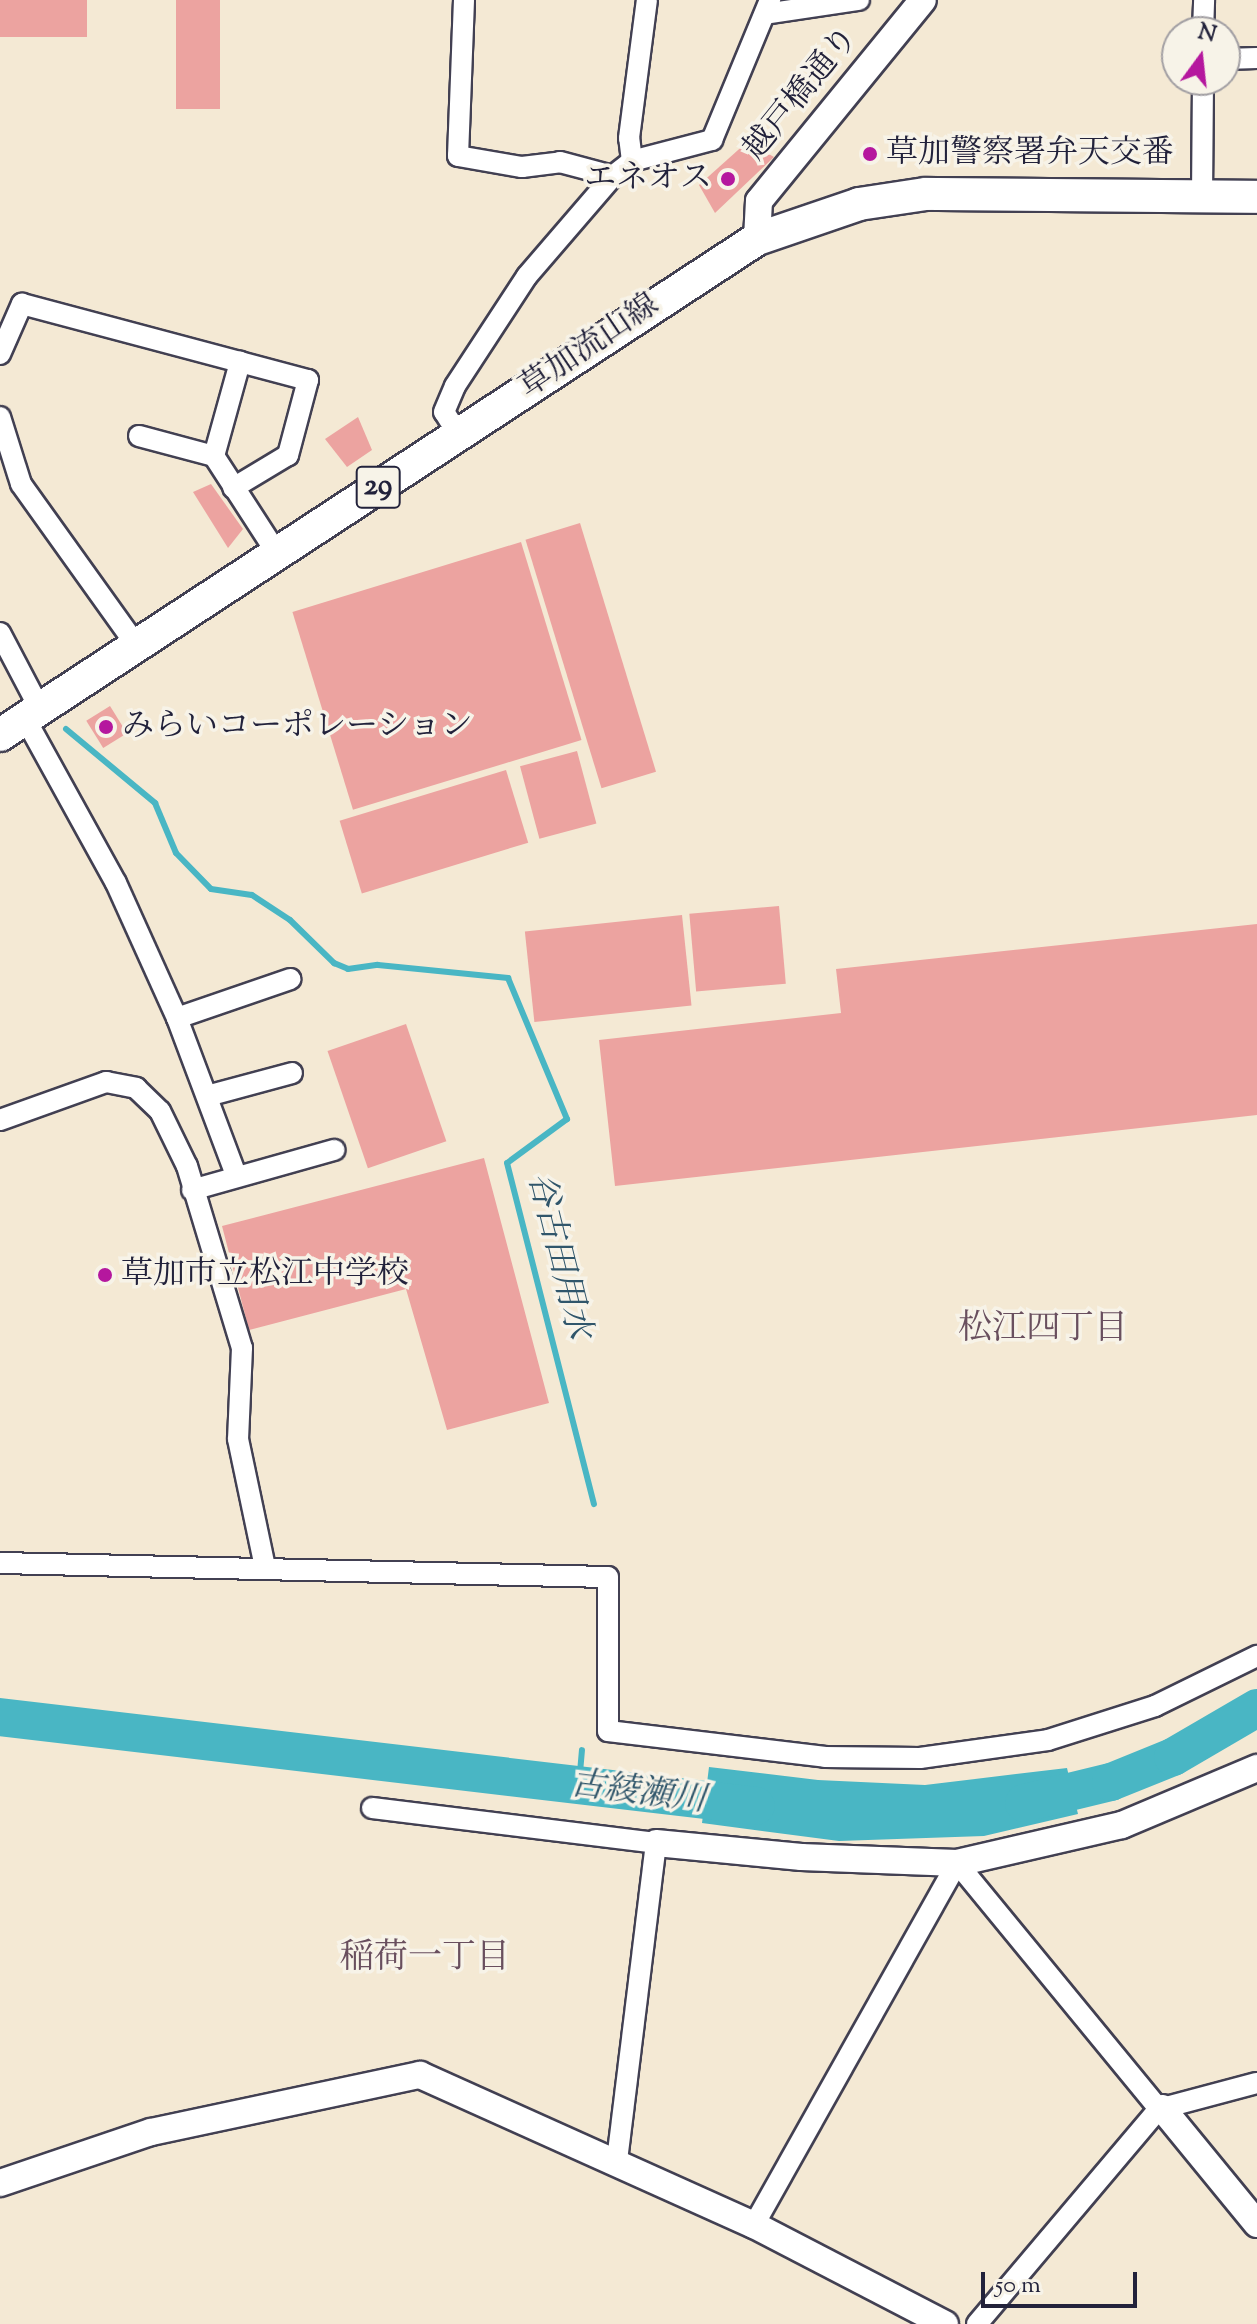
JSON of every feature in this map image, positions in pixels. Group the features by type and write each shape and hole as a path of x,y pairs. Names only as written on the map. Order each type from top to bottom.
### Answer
{"main road":[{"name":"草加流山線","path":"22,722 276,552 757,239 859,204 926,194 1257,197"}],"street":[{"path":"464,0 458,156 522,167 560,162 613,176"},
{"path":"632,161 629,138 647,0"},
{"path":"458,434 444,412 455,386 527,276 613,176 632,161 712,140 768,7 859,0"},
{"name":"越戸橋通り","path":"757,239 759,201 923,0"},
{"path":"1202,196 1203,96"},
{"path":"0,354 22,304 308,380 288,455 233,488"},
{"path":"214,456 240,362"},
{"path":"0,417 21,484 137,646"},
{"path":"139,436 214,456 276,552"},
{"path":"0,633 22,722 81,814 177,1018 236,1175"},
{"path":"177,1018 290,979"},
{"path":"207,1096 292,1073"},
{"path":"0,1120 106,1082 136,1088 160,1111 178,1144 242,1348 238,1439 265,1567"},
{"path":"192,1190 236,1175 334,1150"},
{"path":"0,1563 608,1577 608,1731 825,1757 920,1758 1048,1740 1155,1706 1257,1656"},
{"path":"372,1808 656,1843 816,1858 957,1863 1122,1825 1257,1768"},
{"path":"617,2162 656,1843"},
{"path":"957,1863 1257,2224"},
{"path":"754,2225 957,1863"},
{"path":"0,2183 151,2132 405,2074 436,2079 754,2225 945,2324"},
{"path":"977,2324 1160,2108 1257,2083"}],"water":[{"path":"709,1767 818,1780 925,1785 1067,1768 1078,1814 984,1836 839,1841 702,1823"}],"building":[{"path":"0,0 87,0 87,37 0,37"},
{"path":"176,0 220,0 220,109 176,109"},
{"path":"747,142 774,157 715,213 699,185"},
{"path":"358,417 372,450 347,467 325,439"},
{"path":"211,484 243,529 228,548 193,492"},
{"path":"580,523 656,772 602,788 525,540"},
{"path":"521,542 582,740 353,810 292,612"},
{"path":"110,706 127,733 103,748 86,721"},
{"path":"577,751 596,823 539,839 520,766"},
{"path":"506,770 528,843 362,894 340,821"},
{"path":"779,906 786,984 696,992 689,914"},
{"path":"682,915 692,1006 534,1022 525,932"},
{"path":"1257,924 1257,1115 615,1186 599,1040 841,1013 836,969"},
{"path":"406,1024 446,1141 368,1168 328,1051"},
{"path":"484,1158 549,1403 447,1430 406,1289 249,1330 222,1226"}],"waterway":[{"name":"谷古田用水","path":"66,729 155,803 176,853 211,889 252,895 290,920 334,963 348,969 378,965 508,978 567,1119 507,1163 594,1504"},
{"name":"古綾瀬川","path":"1024,1803 1111,1782 1173,1757 1257,1708"},
{"name":"古綾瀬川","path":"0,1717 756,1806"},
{"name":"谷古田用水","path":"579,1784 582,1750"}],"place":[{"name":"草加警察署弁天交番","path":"870,154"},
{"name":"エネオス","path":"728,179"},
{"name":"みらいコーポレーション","path":"106,727"},
{"name":"草加市立松江中学校","path":"105,1275"}],"district":[{"name":"松江四丁目","path":"1043,1330"},
{"name":"稲荷一丁目","path":"425,1959"}]}
